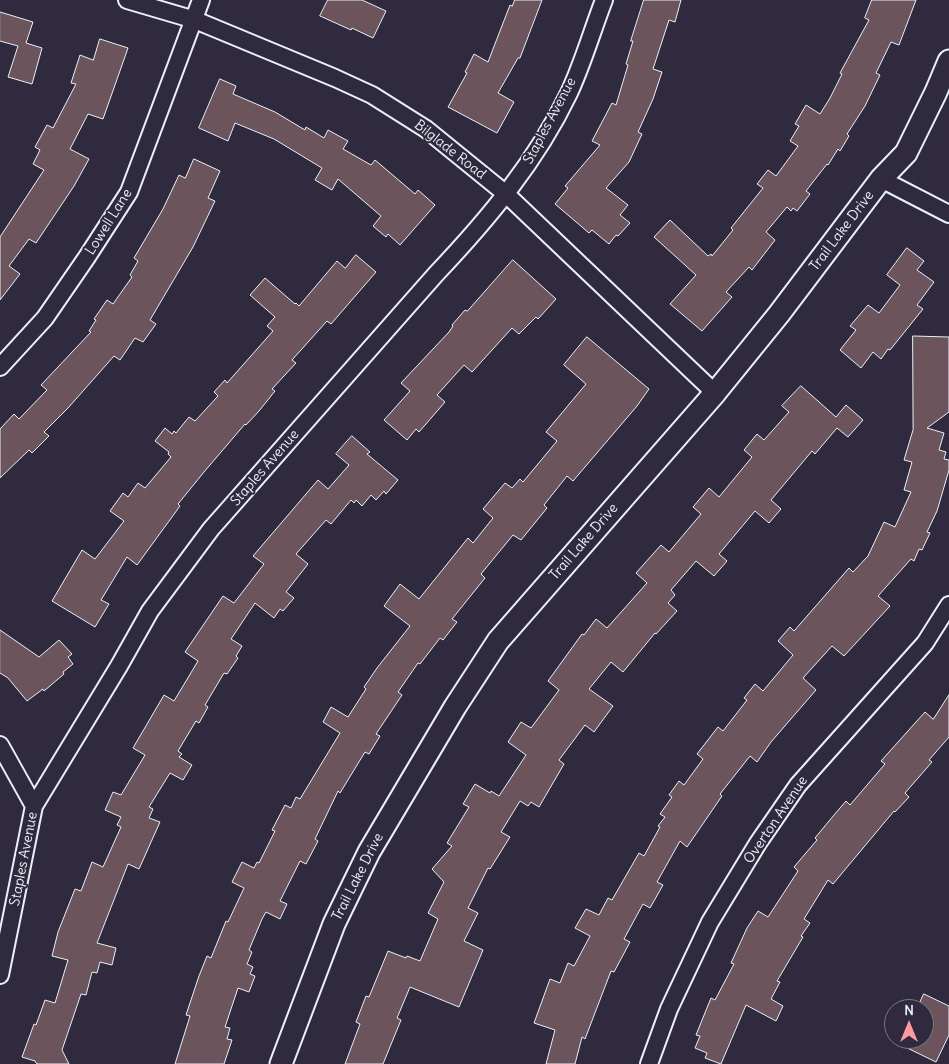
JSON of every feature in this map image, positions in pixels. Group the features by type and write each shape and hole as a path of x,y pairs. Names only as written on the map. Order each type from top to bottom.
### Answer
{"street":[{"name":"Bilglade Road","path":"127,0 194,20 372,95 426,129 506,194 715,393"},
{"name":"Lowell Lane","path":"0,367 45,318 87,258 129,192 201,0"},
{"name":"Staples Avenue","path":"0,975 34,806 150,611 210,530 436,274 471,237 506,194 536,153 569,92 604,0"},
{"name":"Trail Lake Drive","path":"281,1064 334,924 369,852 498,641 715,393 807,279 881,179 906,153 949,61"},
{"path":"881,179 949,214"},
{"name":"Overton Avenue","path":"649,1064 669,1009 710,922 758,844 798,785 925,643 949,605"},
{"path":"0,745 34,806"}],"building":[{"path":"328,0 362,0 386,11 373,38 320,16"},
{"path":"515,0 542,0 520,58 518,58 498,93 514,102 497,133 448,107 467,73 465,72 474,54 488,62 510,5 512,6"},
{"path":"644,0 681,0 675,22 669,20 653,69 662,72 653,99 638,132 642,134 629,162 606,188 628,205 620,215 630,223 609,244 592,230 589,233 555,204 568,188 565,186 600,145 592,141 612,103 616,105 628,65 626,64 633,41 631,41"},
{"path":"872,0 916,0 899,45 891,42 876,73 880,75 865,106 847,134 849,136 840,151 838,149 828,165 806,191 810,194 797,211 793,208 791,211 787,207 766,232 775,240 752,270 749,267 726,292 732,297 702,331 670,304 696,275 654,237 670,220 708,256 711,254 712,256 733,230 731,228 763,188 757,184 768,170 776,176 798,146 790,141 799,126 795,124 806,105 820,114 830,98 842,74 840,73 869,20 865,18"},
{"path":"0,12 33,22 26,43 42,48 32,84 8,77 18,46 0,41"},
{"path":"100,39 128,48 103,119 88,114 70,149 89,159 74,186 36,243 29,239 9,266 20,274 0,300 0,237 44,170 33,164 40,150 35,147 47,125 53,128 76,84 71,83 80,55 93,60"},
{"path":"220,79 236,86 233,94 275,112 305,130 306,127 324,138 328,130 348,141 343,149 371,165 375,160 415,194 418,190 435,205 400,245 388,234 386,237 373,226 381,216 338,179 332,190 315,180 322,168 274,139 235,123 228,141 199,128"},
{"path":"194,159 220,171 208,198 215,201 193,247 150,320 156,324 143,342 135,338 120,360 114,356 44,432 49,436 32,453 29,450 0,478 0,429 14,414 19,419 47,390 41,385 91,332 89,331 96,320 94,319 107,300 113,304 132,277 130,275 138,261 134,258 163,209 179,175 185,178"},
{"path":"907,248 924,261 917,270 934,282 917,305 923,309 890,350 888,349 881,359 873,352 861,368 840,350 856,330 850,326 868,305 879,313 900,285 887,275"},
{"path":"356,255 376,272 331,324 327,321 292,360 296,363 272,389 275,391 178,504 180,506 137,565 127,557 101,600 109,604 95,627 52,601 82,550 95,559 124,521 110,511 123,493 128,497 138,483 145,488 171,457 168,454 169,452 155,441 165,428 172,434 174,431 176,433 189,417 195,421 218,396 214,392 225,380 227,383 273,331 267,326 275,317 250,295 265,278 299,306 337,261 345,268"},
{"path":"513,260 556,299 538,319 536,317 519,334 512,328 472,372 464,365 437,395 445,402 419,432 416,429 407,440 384,420 410,391 401,383 449,332 452,325 465,310 467,311"},
{"path":"913,336 949,337 949,412 927,428 944,433 939,450 946,452 944,459 949,460 949,470 937,511 927,532 930,533 922,550 919,549 914,561 911,559 878,596 890,606 844,656 832,646 803,678 816,690 771,742 757,762 750,756 720,794 722,796 687,847 680,841 657,882 663,885 650,908 643,904 624,939 630,942 614,972 611,971 585,1039 582,1037 575,1064 546,1064 555,1030 534,1023 550,979 560,983 568,963 574,966 590,936 575,928 586,909 599,915 608,898 612,900 639,853 644,856 660,827 658,826 665,817 660,814 672,797 669,795 679,781 684,785 703,759 697,754 718,727 723,731 747,700 744,698 755,684 763,691 793,655 778,641 790,627 794,631 849,568 853,572 868,556 884,522 895,527 911,492 904,490 912,462 904,460 913,430"},
{"path":"587,337 649,389 637,406 573,481 567,476 544,505 547,508 521,540 513,535 481,574 485,578 452,619 457,622 443,640 440,638 420,664 418,663 398,692 402,695 376,734 380,736 369,754 365,752 340,793 338,791 315,839 318,841 306,864 300,861 280,901 287,904 280,919 266,912 262,919 249,950 252,952 247,964 253,967 250,974 255,976 249,992 238,988 225,1027 230,1028 227,1039 232,1040 224,1064 175,1064 190,1016 186,1015 199,976 207,956 211,958 226,921 228,922 244,888 232,882 242,862 254,868 257,862 259,863 275,831 272,830 285,805 291,808 296,797 300,799 340,733 323,722 331,707 348,717 366,689 364,687 410,626 384,606 400,584 419,599 468,538 473,543 493,518 483,509 505,483 512,488 520,479 523,482 557,441 546,432 586,384 564,365"},
{"path":"801,386 836,417 846,405 863,420 848,437 837,428 815,454 812,451 771,500 781,509 769,523 755,511 719,554 727,561 714,576 696,561 671,590 675,595 668,603 677,611 655,633 623,672 611,662 589,689 613,706 594,732 585,725 559,760 564,764 539,807 531,802 528,806 520,801 501,832 510,837 490,869 488,868 468,908 478,913 464,941 483,950 459,1007 410,987 397,1018 401,1020 383,1064 345,1064 360,1024 356,1022 366,996 369,997 388,951 420,961 438,919 428,913 444,882 432,869 452,846 447,843 469,807 463,804 475,784 499,796 526,755 508,742 521,722 531,728 559,690 548,681 582,634 584,635 596,619 607,628 647,583 636,573 661,545 669,552 701,514 693,507 709,488 719,497 752,457 744,450 757,434 764,440 789,412 782,406"},
{"path":"352,436 370,452 367,454 398,480 386,494 384,491 376,500 371,495 362,506 356,500 354,503 351,500 331,524 326,520 296,554 308,564 286,592 294,598 283,611 280,609 274,618 255,603 231,639 242,646 236,656 238,658 227,674 224,673 205,705 208,707 199,723 196,721 178,751 182,754 179,757 192,765 183,780 170,773 149,807 153,809 149,818 160,822 139,869 128,864 97,943 116,948 112,965 100,962 97,973 92,972 86,995 81,994 62,1050 69,1064 37,1064 35,1061 22,1057 45,1000 55,1003 68,960 52,956 58,932 75,889 81,891 92,862 103,867 121,827 117,825 121,817 105,810 113,792 121,795 145,755 133,748 164,695 174,701 198,661 185,652 223,596 234,603 264,564 253,556 318,480 328,489 349,465 336,454"},
{"path":"0,630 39,657 59,640 72,654 68,657 73,664 44,691 43,689 27,701 8,678 0,673"},
{"path":"949,695 949,737 929,760 932,762 905,793 909,797 894,811 833,884 828,880 804,919 810,923 777,981 780,982 771,999 783,1006 776,1021 746,1005 721,1064 705,1058 707,1053 695,1048 700,1036 696,1035 711,998 715,1000 734,964 731,963 747,928 758,911 768,917 798,871 794,867 817,840 815,838 846,801 850,805 885,764 881,761 925,712 933,719"},
{"path":"924,994 949,1006 949,1035 936,1062 909,1049 934,1049 934,999 922,999"}]}
